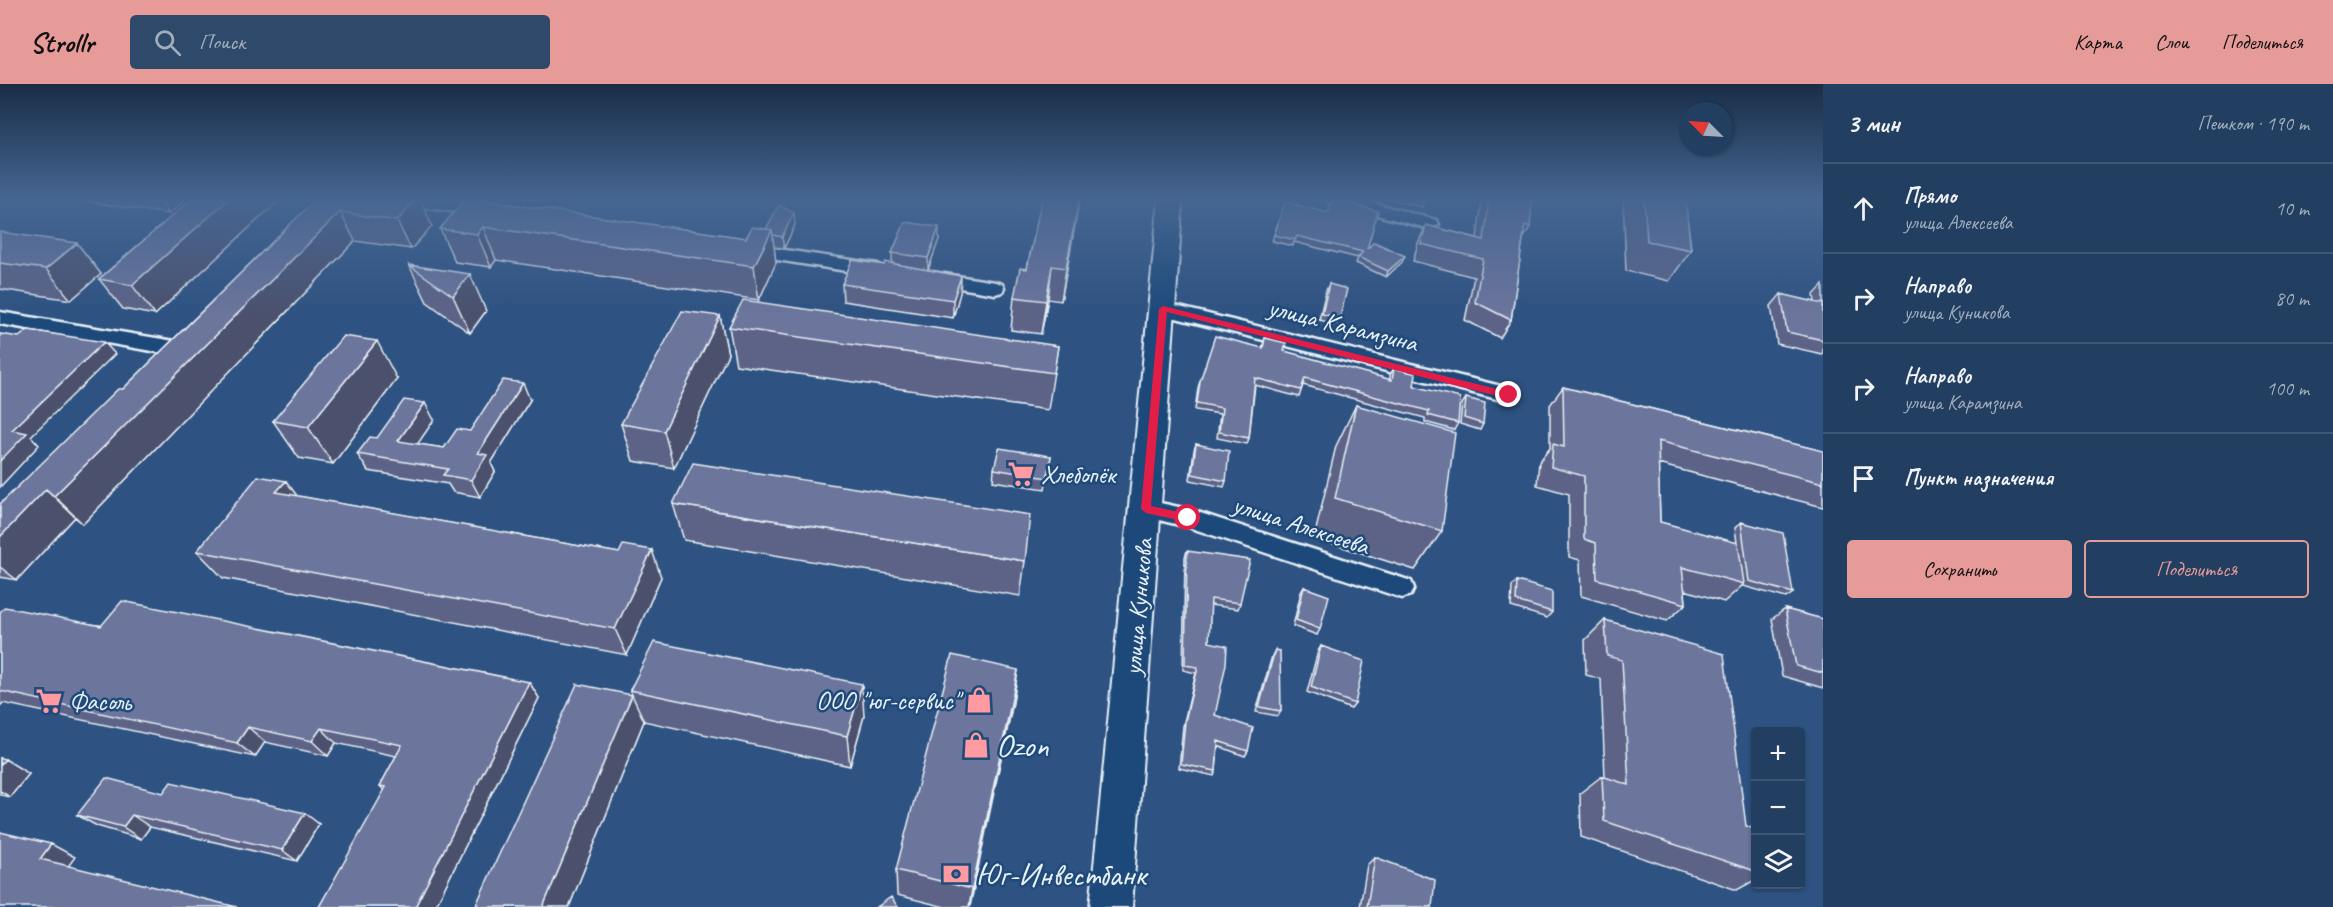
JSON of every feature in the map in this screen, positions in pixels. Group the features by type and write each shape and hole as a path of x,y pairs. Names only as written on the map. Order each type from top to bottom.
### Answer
{"street":[{"name":"улица Куникова","path":"1111,907 1168,236"},
{"path":"731,248 892,272"},
{"path":"915,276 995,288"},
{"name":"улица Карамзина","path":"1163,309 1509,395"},
{"path":"0,318 174,348"},
{"path":"159,363 191,331"},
{"name":"улица Алексеева","path":"1146,509 1188,518 1402,588"}],"building":[{"path":"0,236 31,236 77,243 46,269 0,263"},
{"path":"148,236 187,236 132,285 99,279"},
{"path":"278,236 315,236 54,496 46,489 0,537 0,504 118,389 123,389"},
{"path":"548,236 769,236 754,266"},
{"path":"899,236 936,236 928,258 892,253"},
{"path":"1034,236 1072,236 1066,268 1052,266 1046,301 1014,297 1020,268 1027,269"},
{"path":"1280,236 1297,236 1295,240"},
{"path":"1299,236 1371,236 1367,249 1374,242 1405,256 1388,271 1358,257 1363,252"},
{"path":"1423,236 1470,236 1484,240 1484,236 1523,236 1511,320 1475,302 1483,259 1421,244"},
{"path":"1647,236 1689,236 1691,250 1647,241"},
{"path":"852,260 884,265 885,262 961,276 953,300 842,284"},
{"path":"409,265 470,274 453,296"},
{"path":"1329,284 1347,289 1340,318 1322,314"},
{"path":"1781,294 1823,304 1823,340 1787,332"},
{"path":"743,300 1058,346 1054,373 729,327"},
{"path":"682,311 720,316 664,431 621,424"},
{"path":"28,330 104,342 12,430 27,433 0,461 0,334 19,337"},
{"path":"343,336 377,341 308,427 273,421"},
{"path":"1215,336 1263,348 1265,338 1286,343 1284,351 1392,380 1394,368 1416,374 1414,386 1460,398 1458,423 1428,415 1429,411 1305,378 1301,390 1255,378 1249,438 1219,432 1222,408 1197,403 1200,381"},
{"path":"503,380 523,383 478,453 487,455 471,480 443,475 448,469 357,454 370,437 377,438 404,400 425,403 398,441 444,448 457,429 470,431"},
{"path":"1563,387 1823,451 1823,483 1658,441 1660,522 1738,543 1744,584 1682,567 1686,604 1597,579 1596,543 1584,539 1584,476 1551,467 1553,444 1564,447"},
{"path":"1466,398 1485,403 1483,424 1464,418"},
{"path":"1356,405 1455,433 1442,531 1335,498"},
{"path":"1196,444 1229,451 1226,481 1192,474"},
{"path":"999,448 1051,456 1047,478 994,469"},
{"path":"693,463 1030,515 1025,561 673,504"},
{"path":"258,476 286,481 276,492 619,553 623,545 652,550 615,629 197,551"},
{"path":"1741,522 1783,533 1793,593 1749,581"},
{"path":"1187,551 1250,560 1240,603 1211,599 1209,642 1227,646 1226,664 1215,715 1253,728 1248,751 1218,741 1216,771 1181,764 1185,721 1198,667 1185,665"},
{"path":"1517,581 1552,591 1552,612 1516,601"},
{"path":"1304,587 1329,596 1320,629 1296,620"},
{"path":"122,601 529,682 415,907 319,907 386,787 380,786 402,745 321,728 312,741 248,727 237,743 0,691 0,612 5,607 101,626"},
{"path":"1785,609 1823,619 1823,673 1796,666"},
{"path":"1605,620 1724,654 1746,826 1751,828 1751,870 1604,821 1602,776 1629,785 1622,660 1607,656"},
{"path":"654,642 862,684 847,736 630,690"},
{"path":"1321,646 1364,661 1355,704 1311,687"},
{"path":"1275,650 1280,651 1281,711 1259,707"},
{"path":"952,655 1018,670 972,889 896,870"},
{"path":"577,684 632,695 543,907 476,905"},
{"path":"106,778 163,793 171,782 305,813 282,850 132,815 123,827 77,815"},
{"path":"0,832 51,844 40,859 237,907 0,907"},
{"path":"1375,857 1435,880 1432,907 1367,907"},
{"path":"891,897 898,907 877,907"}],"place":[{"name":"Хлебопёк","path":"1021,474"},
{"name":"ООО \"юг-сервис\"","path":"979,700"},
{"name":"Фасоль","path":"49,701"},
{"name":"Ozon","path":"976,745"},
{"name":"Юг-Инвестбанк","path":"956,874"}],"route":[{"path":"1188,518 1146,509 1163,309 1509,395"}]}
